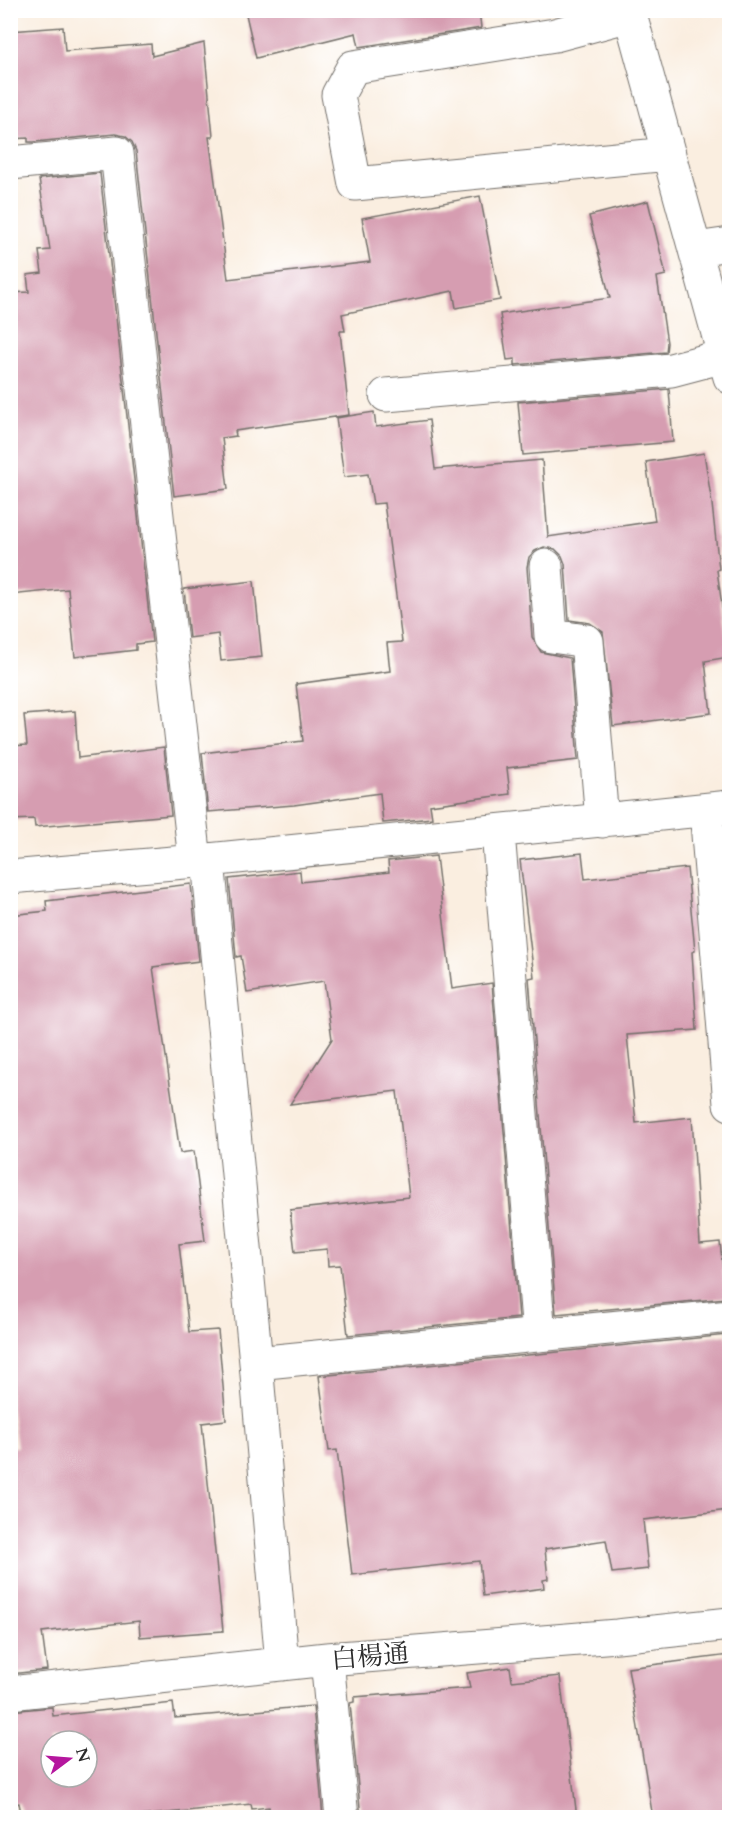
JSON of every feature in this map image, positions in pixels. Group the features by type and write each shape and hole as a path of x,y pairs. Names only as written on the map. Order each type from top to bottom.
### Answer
{"street":[{"path":"386,395 727,366 696,249 630,13 555,35 353,67 338,94 355,184 669,154"},
{"path":"10,163 117,153 202,861 256,1363 282,1664"},
{"path":"696,249 729,244"},
{"path":"546,566 551,636 587,641 602,821"},
{"path":"10,877 202,861 718,809 729,1104"},
{"path":"498,832 539,1335"},
{"path":"256,1363 729,1316"},
{"name":"白楊通","path":"10,1693 327,1659 618,1636 729,1624"},
{"path":"327,1659 342,1818"}],"building":[{"path":"245,10 479,10 481,28 359,47 356,33 256,58"},
{"path":"63,27 65,51 151,44 152,56 204,43 213,137 209,137 228,279 370,262 362,218 480,196 500,300 456,308 453,291 342,314 345,331 340,331 349,415 235,431 236,436 222,438 228,489 174,496 136,151 132,142 125,136 115,134 34,142 28,142 28,138 10,139 10,31"},
{"path":"100,173 152,642 136,644 136,650 75,657 68,589 10,595 10,293 29,292 27,275 42,273 39,251 50,250 39,179"},
{"path":"648,201 666,275 657,277 667,343 666,352 515,365 515,359 507,360 500,314 610,298 589,216"},
{"path":"669,389 673,442 523,455 518,402"},
{"path":"374,412 376,427 429,420 435,469 542,460 548,537 655,521 646,462 704,453 729,657 705,661 711,713 613,726 603,632 590,623 569,620 565,564 562,556 555,549 544,547 529,557 527,567 532,637 541,652 570,658 578,760 507,768 510,794 430,805 432,818 383,823 380,793 294,805 208,812 202,753 303,741 296,684 390,671 387,643 402,642 384,503 373,504 368,474 344,477 336,418"},
{"path":"254,581 262,657 221,661 218,634 189,638 184,589"},
{"path":"75,711 78,758 164,747 171,815 35,827 34,819 10,820 10,746 27,745 24,715"},
{"path":"582,853 585,879 687,868 695,951 692,952 697,1030 627,1035 636,1123 692,1117 700,1244 720,1242 726,1298 556,1314 529,978 534,977 520,860"},
{"path":"436,856 452,989 492,983 519,1318 348,1335 340,1265 328,1266 327,1249 295,1252 290,1210 409,1197 397,1091 290,1104 332,1039 324,981 247,993 241,956 236,957 229,879 300,871 301,882 389,872 388,861"},
{"path":"191,884 199,961 153,967 180,1153 194,1151 205,1241 179,1244 189,1332 218,1330 226,1420 202,1423 223,1631 140,1637 139,1621 42,1632 47,1670 10,1674 10,1447 17,1447 10,1400 10,915 47,911 46,901"},
{"path":"727,1335 729,1510 643,1520 648,1569 612,1573 606,1540 545,1549 548,1579 543,1580 544,1588 483,1596 479,1561 352,1575 337,1450 329,1451 319,1376"},
{"path":"729,1655 729,1818 653,1818 628,1668"},
{"path":"510,1667 512,1681 560,1676 577,1818 361,1818 350,1703 354,1702 354,1697 470,1688 467,1673"},
{"path":"173,1703 175,1718 313,1706 323,1818 270,1818 269,1807 252,1809 251,1804 121,1818 22,1818 19,1803 10,1804 10,1711 52,1707 53,1716"}]}
